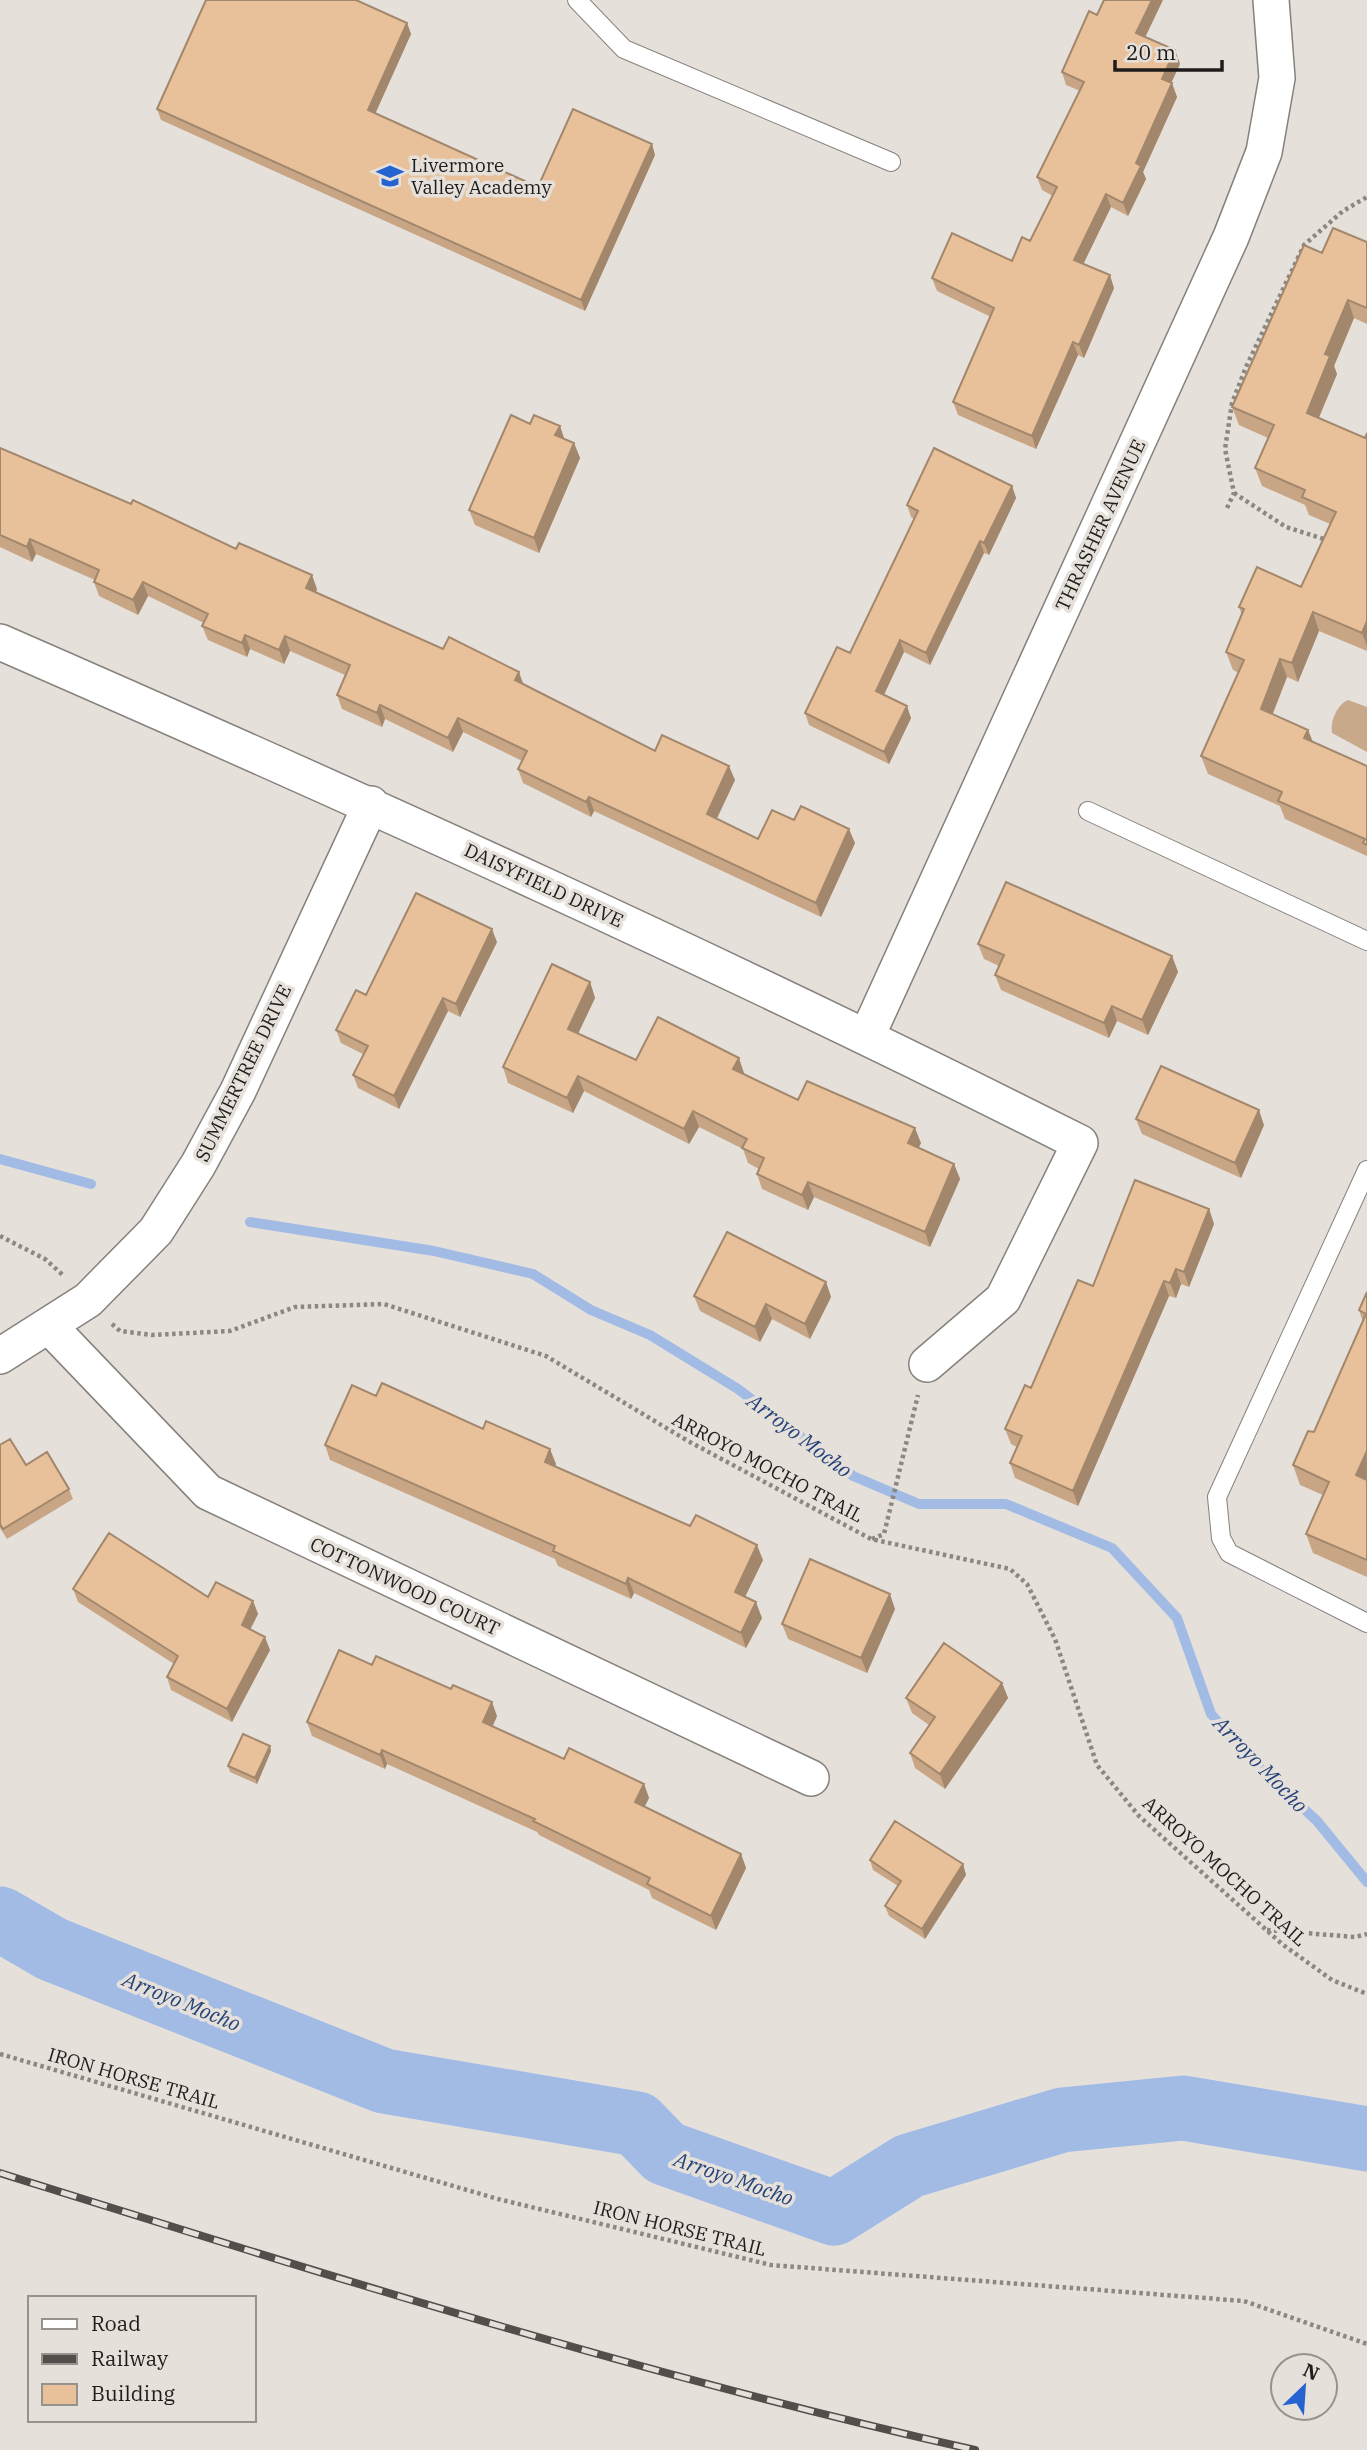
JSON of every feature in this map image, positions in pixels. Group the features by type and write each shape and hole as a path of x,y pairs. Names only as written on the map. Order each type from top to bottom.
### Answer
{"street":[{"name":"THRASHER AVENUE","path":"867,1036 1231,237 1265,152 1276,78 1271,0"},
{"name":"DAISYFIELD DRIVE","path":"0,642 371,804 867,1036 1080,1143 1003,1299 927,1364"},
{"name":"SUMMERTREE DRIVE","path":"0,1356 89,1300 156,1231 198,1165 238,1091 371,804"},
{"name":"COTTONWOOD COURT","path":"49,1326 208,1492 811,1778"}],"lane":[{"path":"577,0 624,49 891,162"},
{"path":"1088,811 1367,941"},
{"path":"1367,1170 1217,1497 1221,1538 1229,1553 1367,1623"}],"path":[{"path":"1227,508 1234,493 1225,449 1231,403 1247,366 1304,246 1343,211 1367,197"},
{"path":"1234,493 1286,527 1331,542"},
{"name":"ARROYO MOCHO TRAIL","path":"0,1236 45,1259 120,1331 152,1335 230,1331 295,1307 384,1304 545,1356 688,1441 871,1539 1010,1569 1027,1584 1055,1639 1097,1765 1139,1816 1267,1930 1332,1980 1367,1994"},
{"path":"871,1539 884,1534 927,1364"},
{"path":"1267,1930 1355,1937 1367,1934"},
{"name":"IRON HORSE TRAIL","path":"0,2054 498,2199 771,2265 1244,2301 1367,2344"}],"shaded area":[{"path":"1348,700 1367,707 1367,752 1332,733 1335,714"}],"building":[{"name":"Livermore Valley Academy","path":"206,0 356,0 407,23 368,110 538,187 573,109 652,144 581,300 157,109"},
{"path":"1104,0 1152,0 1136,33 1175,50 1162,79 1172,83 1136,163 1141,166 1123,203 1106,194 1074,260 1110,275 1079,345 1073,342 1032,436 953,402 994,308 932,278 952,233 1012,261 1022,237 1030,241 1057,187 1037,177 1084,82 1062,72 1089,11 1097,15"},
{"path":"1333,228 1367,242 1367,308 1348,300 1325,354 1330,356 1307,413 1365,438 1367,433 1367,621 1362,633 1313,612 1292,663 1280,659 1261,709 1308,730 1304,738 1367,766 1367,845 1363,843 1365,839 1278,801 1282,792 1201,756 1244,660 1226,652 1244,609 1239,607 1257,567 1301,587 1336,512 1302,497 1305,490 1255,468 1274,425 1232,407 1304,245 1322,253"},
{"path":"511,415 530,424 534,415 560,426 555,435 574,443 534,538 469,510"},
{"path":"0,448 131,504 133,500 236,549 239,543 312,575 306,588 443,649 449,637 519,672 515,680 655,751 662,735 729,766 707,814 758,839 772,810 794,820 801,806 849,829 816,903 589,797 586,802 518,769 527,751 458,718 448,738 380,705 377,713 337,695 350,665 285,636 279,650 245,635 242,643 202,626 208,614 143,582 133,600 94,582 99,570 30,539 27,547 0,535"},
{"path":"934,448 1012,486 984,543 980,541 926,653 900,640 876,691 907,706 884,752 805,713 837,647 850,653 918,511 907,505"},
{"path":"1006,882 1172,956 1142,1020 1112,1006 1104,1023 995,975 1004,955 978,944"},
{"path":"416,893 492,929 456,1004 443,998 394,1096 353,1075 368,1046 336,1030 356,990 366,995"},
{"path":"552,964 590,982 568,1029 636,1060 658,1017 739,1058 733,1069 798,1100 807,1081 915,1128 908,1143 954,1164 925,1232 808,1182 802,1195 757,1174 764,1158 742,1148 747,1139 693,1111 684,1129 578,1076 567,1098 503,1067"},
{"path":"1161,1066 1259,1110 1235,1163 1136,1119"},
{"path":"1135,1180 1209,1209 1184,1272 1176,1269 1170,1283 1164,1281 1073,1491 1010,1463 1022,1436 1005,1429 1025,1385 1031,1388 1078,1280 1093,1286"},
{"path":"727,1232 826,1282 805,1324 766,1304 755,1327 694,1296"},
{"path":"1367,1292 1367,1451 1356,1475 1367,1480 1367,1560 1306,1534 1329,1482 1293,1465 1308,1431 1314,1432 1366,1314 1359,1310"},
{"path":"382,1383 483,1429 486,1421 550,1449 545,1462 690,1526 696,1515 757,1545 735,1592 756,1602 741,1633 628,1578 626,1584 553,1551 555,1546 325,1445 352,1385 376,1396"},
{"path":"10,1439 26,1465 47,1452 69,1489 3,1529 0,1524 0,1445"},
{"path":"109,1533 208,1597 216,1582 253,1601 242,1625 265,1637 227,1709 167,1677 178,1656 73,1589"},
{"path":"810,1559 890,1594 861,1658 782,1624"},
{"path":"944,1643 1002,1683 940,1774 910,1753 935,1717 906,1698"},
{"path":"339,1650 372,1665 376,1656 451,1689 453,1685 492,1702 483,1722 564,1759 569,1748 644,1784 635,1802 741,1854 711,1916 647,1884 650,1878 533,1821 535,1819 382,1750 380,1755 307,1722"},
{"path":"243,1734 270,1746 255,1778 228,1766"},
{"path":"895,1821 963,1864 922,1929 885,1906 901,1881 870,1860"}],"waterway":[{"name":"Arroyo Mocho","path":"0,1159 91,1184"},
{"name":"Arroyo Mocho","path":"250,1222 434,1251 533,1274 591,1310 650,1335 738,1389 853,1476 919,1504 1006,1504 1112,1548 1177,1618 1211,1714 1262,1770 1317,1821 1367,1882"},
{"name":"Arroyo Mocho","path":"0,1919 52,1949 384,2081 637,2124 665,2153 834,2213 909,2166 1062,2120 1183,2108 1367,2139"}],"railway":[{"path":"0,2173 485,2322 729,2390 975,2450"}],"place":[{"name":"Livermore Valley Academy","path":"390,176"}]}
